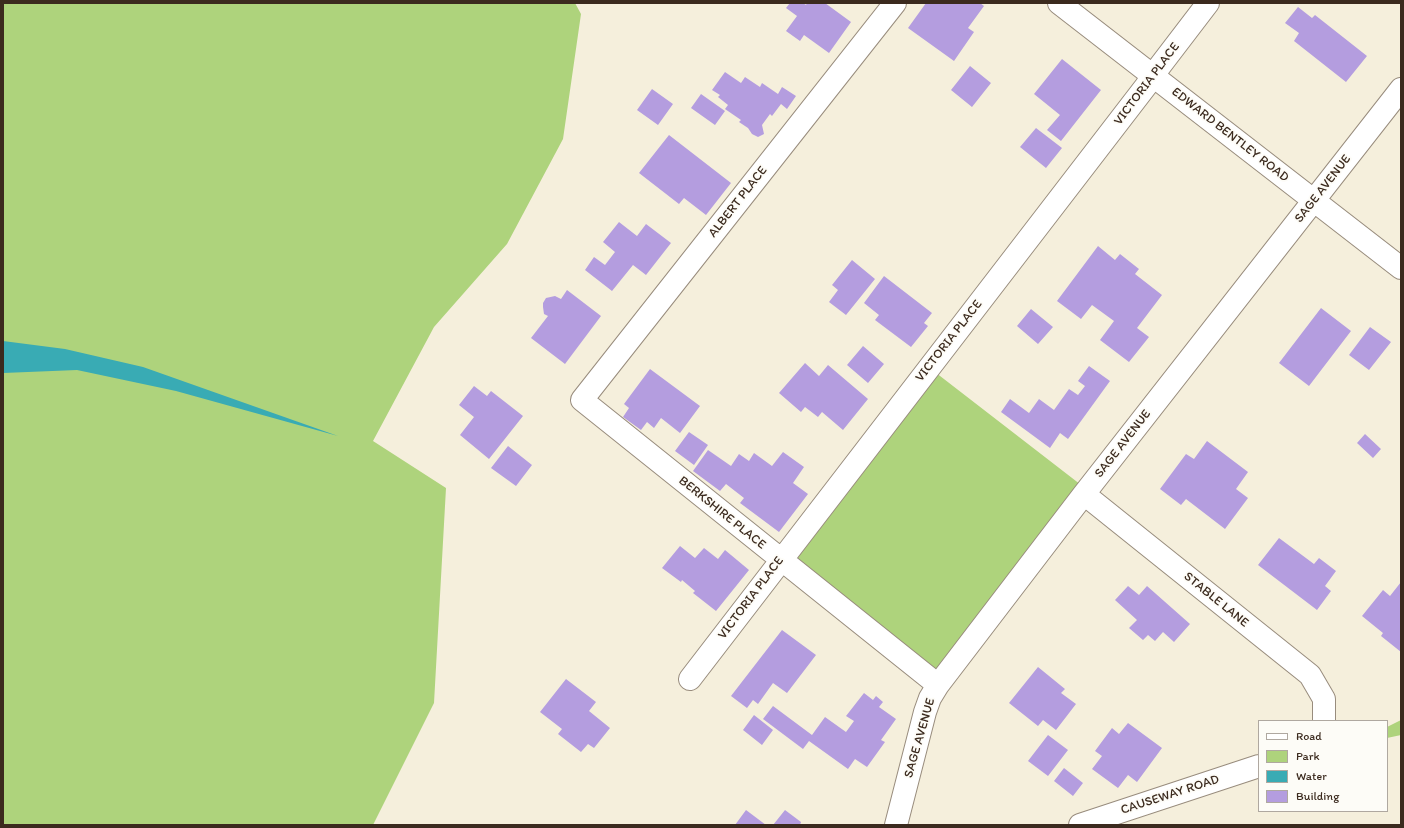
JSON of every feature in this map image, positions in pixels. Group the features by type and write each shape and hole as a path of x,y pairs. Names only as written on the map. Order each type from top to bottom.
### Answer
{"street":[{"name":"ALBERT PLACE","path":"582,400 895,3"},
{"name":"EDWARD BENTLEY ROAD","path":"1059,3 1401,268"},
{"name":"VICTORIA PLACE","path":"690,679 1142,93 1153,75 1208,3"},
{"name":"SAGE AVENUE","path":"896,825 925,712 930,698 938,685 1084,494 1401,89"},
{"name":"BERKSHIRE PLACE","path":"582,400 938,685"},
{"name":"STABLE LANE","path":"1084,494 1310,675 1324,699 1324,720"},
{"name":"CAUSEWAY ROAD","path":"1080,825 1258,766"}],"green space":[{"path":"3,3 575,3 581,14 563,139 507,244 434,327 373,441 446,488 434,703 373,825 3,825"},
{"path":"931,369 1085,488 936,680 783,560"},
{"path":"1401,720 1401,735 1388,738 1388,726"}],"water":[{"path":"3,341 65,349 143,367 338,436 176,391 77,370 3,373"}],"building":[{"path":"790,3 803,3 806,5 807,3 825,3 851,22 829,53 804,35 800,41 786,31 797,16 786,8"},
{"path":"926,3 980,3 984,6 968,28 974,32 954,61 908,28"},
{"path":"1298,7 1312,18 1315,15 1367,56 1346,82 1294,41 1299,33 1285,23"},
{"path":"1062,59 1101,90 1061,141 1047,130 1060,115 1034,94"},
{"path":"970,66 991,83 972,107 951,90"},
{"path":"725,72 741,83 745,77 760,87 762,83 778,94 782,87 796,96 787,109 781,104 772,116 770,114 762,125 764,134 758,137 752,134 748,128 739,122 741,120 725,109 728,105 718,97 720,95 712,90"},
{"path":"652,89 673,104 658,125 637,110"},
{"path":"701,94 725,111 715,125 691,108"},
{"path":"1036,128 1062,148 1046,168 1020,147"},
{"path":"669,135 731,183 706,215 684,198 679,204 639,173"},
{"path":"619,222 637,236 646,224 671,243 646,275 633,265 612,291 585,270 594,257 605,265 615,252 603,242"},
{"path":"1098,246 1115,260 1120,254 1139,269 1135,274 1162,295 1137,328 1149,337 1129,362 1100,340 1114,321 1092,305 1081,319 1057,301"},
{"path":"852,260 875,279 846,315 829,302 838,290 832,285"},
{"path":"884,276 932,313 924,323 928,326 911,347 875,320 879,315 864,303"},
{"path":"567,290 601,316 565,364 531,338 548,316 544,314 543,307 543,303 546,298 555,296 561,299"},
{"path":"1321,308 1351,331 1309,386 1279,363"},
{"path":"1031,309 1053,327 1038,344 1017,326"},
{"path":"1370,327 1391,342 1369,370 1349,355"},
{"path":"863,346 884,364 868,383 847,365"},
{"path":"805,363 819,376 828,365 868,399 843,430 822,412 818,417 805,407 801,412 779,393"},
{"path":"1089,366 1110,381 1068,439 1060,433 1050,448 1001,412 1010,399 1029,413 1039,399 1054,410 1069,389 1078,395 1085,386 1078,381"},
{"path":"650,369 700,406 680,433 661,418 654,428 647,422 641,430 623,417 629,408 624,404"},
{"path":"474,386 487,396 491,391 523,416 489,459 460,435 474,417 459,405"},
{"path":"689,432 708,445 694,465 675,451"},
{"path":"1365,434 1381,449 1373,458 1357,443"},
{"path":"1207,441 1248,472 1236,489 1248,498 1225,529 1186,499 1181,505 1160,489 1186,454 1194,459"},
{"path":"508,446 532,465 516,486 491,468"},
{"path":"708,450 731,466 739,454 749,461 754,453 772,466 783,452 804,467 793,483 808,494 779,532 740,503 744,498 726,484 720,491 693,471"},
{"path":"1279,538 1314,564 1319,558 1336,571 1325,586 1331,591 1317,610 1258,565"},
{"path":"680,546 695,558 704,548 718,559 725,550 749,570 716,611 693,593 695,591 682,580 681,582 662,568"},
{"path":"1401,582 1401,652 1381,636 1383,633 1362,616 1383,590 1390,596"},
{"path":"1128,586 1139,595 1147,586 1190,624 1174,642 1163,632 1155,641 1148,635 1143,640 1129,628 1137,620 1115,600"},
{"path":"782,630 816,655 787,693 773,683 758,704 753,700 747,708 731,696"},
{"path":"1038,667 1065,689 1061,693 1076,704 1056,730 1043,720 1038,726 1009,703"},
{"path":"566,679 596,702 589,711 610,728 594,748 588,744 581,752 558,734 562,729 540,712"},
{"path":"864,693 873,700 876,696 883,702 879,707 896,719 881,740 885,742 867,767 855,759 848,769 809,741 803,749 763,719 773,706 812,735 825,717 846,732 854,721 846,716"},
{"path":"754,715 773,730 762,745 743,730"},
{"path":"1128,723 1162,748 1137,782 1128,775 1118,788 1092,769 1102,756 1095,751 1112,728 1119,734"},
{"path":"1048,735 1068,750 1048,776 1028,761"},
{"path":"1064,768 1083,783 1073,796 1054,781"},
{"path":"746,810 766,825 735,825"},
{"path":"785,810 801,822 800,825 773,825"}]}
